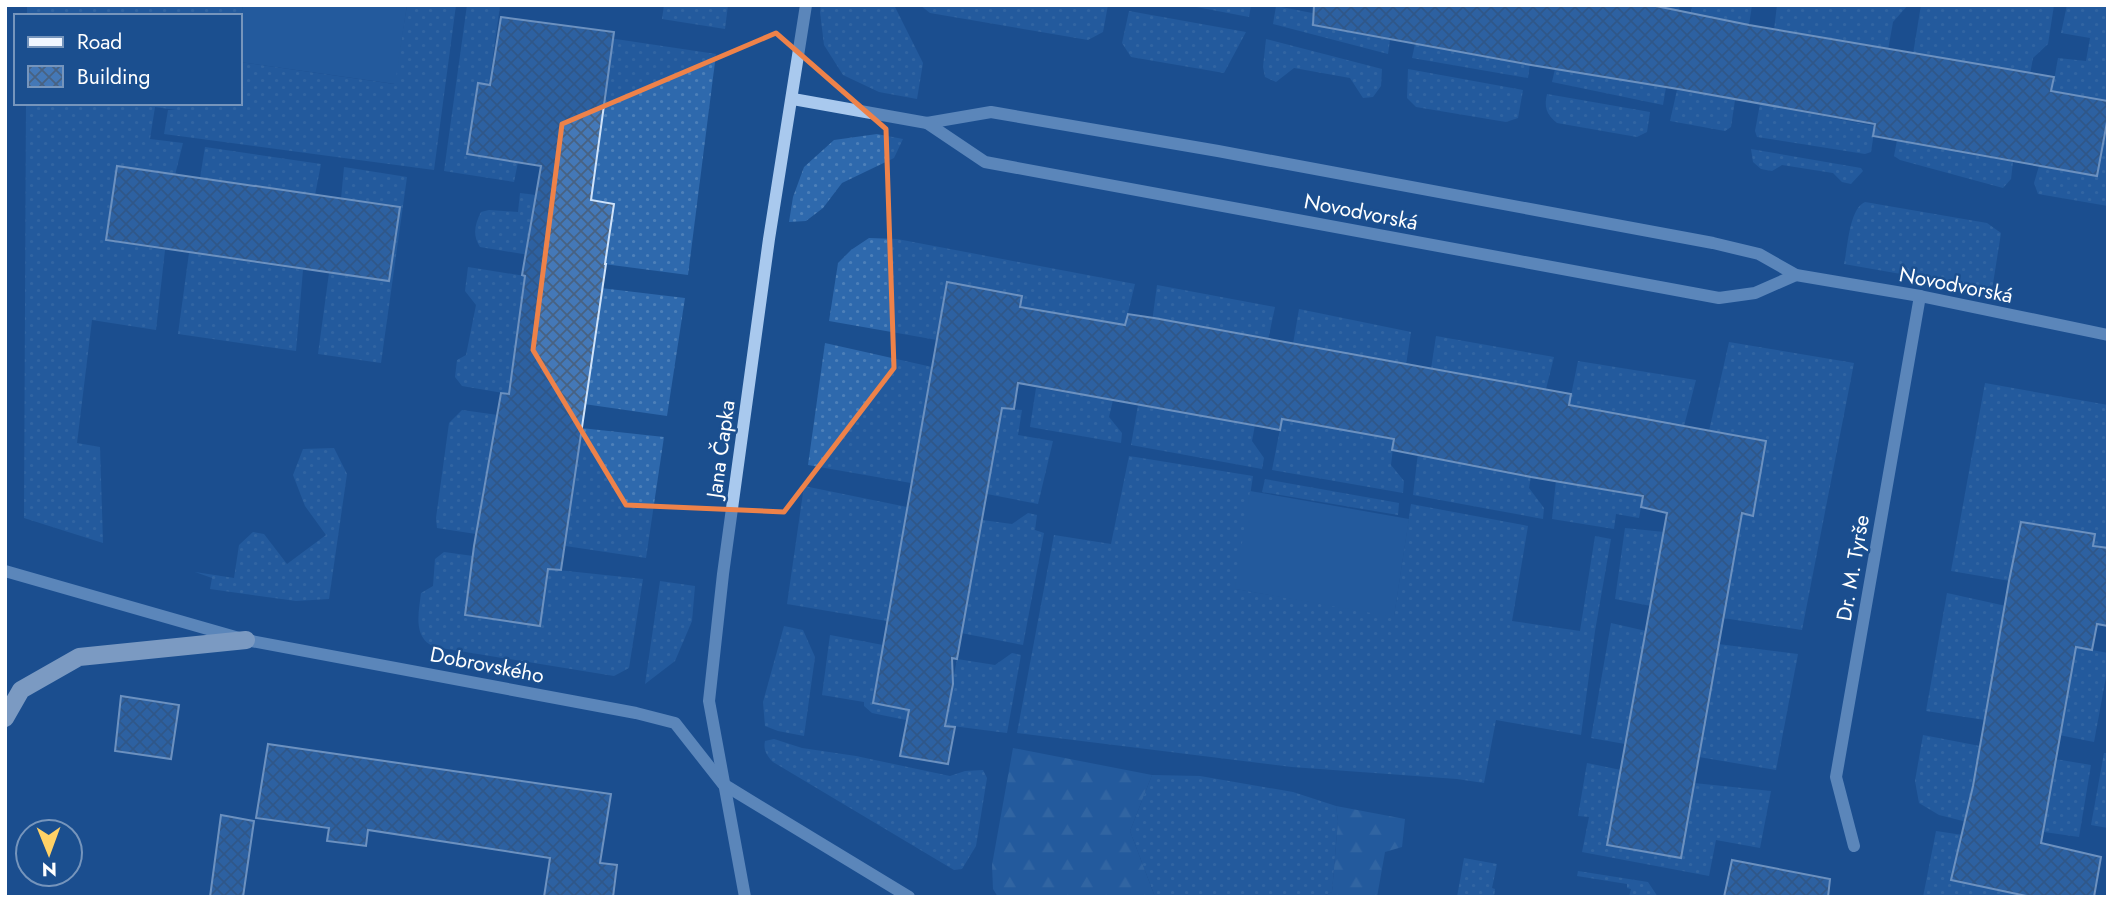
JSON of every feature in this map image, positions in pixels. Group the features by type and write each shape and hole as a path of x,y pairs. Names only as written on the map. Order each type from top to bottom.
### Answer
{"main road":[{"path":"5,718 21,690 79,657 246,640"}],"street":[{"name":"Jana Čapka","path":"745,897 709,701 722,581 767,252 806,5"},
{"name":"Novodvorská","path":"793,99 927,123 991,112 1084,128 1713,243 1759,254 1796,275 1920,296 2108,335"},
{"name":"Novodvorská","path":"927,123 985,162 1719,298 1755,293 1796,275"},
{"name":"Dr. M. Tyrše","path":"1854,846 1836,777 1920,296"},
{"name":"Dobrovského","path":"5,571 246,640 636,713 675,723 723,784 909,897"}],"highlighted area":[{"path":"776,33 886,129 894,368 784,512 626,505 533,350 562,124"}],"green space":[{"path":"27,5 243,5 242,14 27,14"},
{"path":"243,5 407,5 395,84 242,62"},
{"path":"407,5 456,5 434,170 164,134 168,110 176,110 155,107 150,139 183,143 175,175 106,240 165,250 156,330 92,320 77,443 100,447 103,543 24,518 26,105 242,105 242,62 394,84"},
{"path":"467,5 500,6 489,85 477,84 466,154 518,162 514,182 444,171"},
{"path":"664,5 728,5 725,29 662,19"},
{"path":"821,5 894,5 923,63 917,99 879,92 843,75 824,45"},
{"path":"920,5 1108,5 1103,32 1088,40 930,13"},
{"path":"1186,5 1251,5 1249,17"},
{"path":"1626,5 1680,5 1663,105 1552,82 1555,69 1614,78"},
{"path":"1692,5 1752,5 1749,25 1691,13"},
{"path":"1777,5 1908,5 1893,22 1888,50 1774,30"},
{"path":"1921,5 2054,5 2048,44 2033,58 2028,85 1913,54"},
{"path":"2067,5 2108,5 2108,101 2052,91 2058,58 2086,61 2090,38 2061,33"},
{"path":"1276,6 1333,17 1332,29 1390,40 1388,54 1273,24"},
{"path":"1129,11 1246,32 1224,73 1131,57 1122,43"},
{"path":"562,31 716,54 688,275 604,264 590,200"},
{"path":"1266,39 1382,69 1381,86 1373,97 1363,98 1350,78 1294,68 1276,82 1265,77 1263,67"},
{"path":"1415,44 1530,64 1528,78 1412,58"},
{"path":"1408,69 1523,90 1518,118 1506,122 1416,107 1407,98"},
{"path":"1677,90 1735,100 1731,127 1725,131 1670,121"},
{"path":"1547,94 1650,112 1647,132 1637,137 1557,123 1547,110"},
{"path":"1760,104 1875,126 1871,152 1865,154 1757,137 1755,131"},
{"path":"2108,117 2108,206 2038,194 2034,183 2039,166 2097,176"},
{"path":"1899,130 1957,140 1956,152 2013,162 2011,179 2003,188 1900,160 1894,156"},
{"path":"877,134 903,139 894,158 842,183 823,208 806,221 789,222 793,197 804,167 834,140"},
{"path":"205,147 321,164 315,195 200,178"},
{"path":"1751,149 1861,168 1863,171 1851,184 1842,182 1833,173 1782,165 1772,171 1761,169 1753,162"},
{"path":"344,167 407,177 381,363 318,354 329,273 389,281 399,207 341,199"},
{"path":"520,193 536,195 529,255 480,247 475,230 481,212 518,212"},
{"path":"1865,202 1987,223 2001,233 1992,290 1844,264 1852,220"},
{"path":"869,238 897,239 1135,284 1125,325 1020,307 1022,295 947,282 937,340 829,321 838,263"},
{"path":"189,253 303,270 296,351 178,334"},
{"path":"468,267 525,276 509,394 462,386 455,377 457,360 466,355 476,305 465,291"},
{"path":"1157,285 1275,307 1268,340 1151,330"},
{"path":"601,288 685,298 667,416 584,404"},
{"path":"1299,309 1411,332 1406,365 1293,344"},
{"path":"1436,336 1554,357 1543,401 1431,369"},
{"path":"1729,342 1854,363 1802,630 1723,618 1742,513 1753,515 1766,442 1709,431"},
{"path":"825,343 932,367 911,483 808,465"},
{"path":"1578,361 1696,380 1684,426 1569,405"},
{"path":"1985,383 2108,405 2108,548 2093,546 2095,534 2021,522 2010,581 1951,571"},
{"path":"1036,388 1113,400 1109,417 1122,433 1121,443 1030,427"},
{"path":"1138,405 1196,415 1257,414 1252,441 1264,458 1262,469 1131,445"},
{"path":"1002,408 1022,410 1018,435 1053,441 1038,504 987,494"},
{"path":"462,410 505,416 486,473 476,534 437,528 436,518 449,423"},
{"path":"1282,419 1394,439 1391,465 1404,481 1403,493 1272,470"},
{"path":"581,428 664,437 646,558 552,544"},
{"path":"1419,444 1474,466 1531,476 1529,488 1544,508 1543,519 1413,495"},
{"path":"334,448 347,474 329,599 296,601 210,589 212,578 195,572 234,578 239,545 253,532 264,534 287,564 326,535 305,506 293,475 303,449"},
{"path":"1129,456 1253,476 1236,589 1394,616 1411,504 1528,526 1512,621 1580,631 1595,536 1611,539 1581,735 1496,720 1484,783 1292,767 1017,733 1054,535 1111,544"},
{"path":"1265,479 1399,503 1398,515 1262,492"},
{"path":"1556,480 1643,496 1639,518 1616,514 1614,529 1552,519"},
{"path":"804,486 907,507 887,621 787,604"},
{"path":"1250,491 1409,519 1394,617 1235,589"},
{"path":"1028,513 1037,515 1035,530 1044,533 1023,645 961,633 982,520 1012,524"},
{"path":"1625,528 1664,532 1651,606 1615,599"},
{"path":"444,552 473,556 464,615 539,626 548,569 643,579 629,668 614,676 435,647 428,643 419,624 421,593 433,586 435,559"},
{"path":"660,581 695,586 692,621 675,661 645,684"},
{"path":"1947,593 2006,606 1985,720 1926,711"},
{"path":"1611,623 1646,631 1625,744 1591,738"},
{"path":"784,626 803,630 815,657 804,736 765,726 763,702"},
{"path":"830,635 883,645 873,703 946,716 957,659 995,665 1012,653 1021,655 1007,733 906,720 872,713 864,706 864,702 822,695"},
{"path":"1718,644 1798,654 1776,770 1699,757"},
{"path":"2076,647 2108,653 2094,742 2059,735"},
{"path":"1923,735 1980,746 1967,822 1939,815 1919,803 1915,781"},
{"path":"774,739 802,748 856,756 950,776 965,771 983,770 987,778 976,846 962,869 954,870 773,762 766,753 765,741"},
{"path":"1013,748 1152,775 1130,831 1155,897 998,897 993,889 992,865"},
{"path":"2104,753 2108,753 2108,828 2091,825"},
{"path":"2055,759 2091,765 2079,837 1987,824"},
{"path":"1587,763 1621,770 1659,850 1682,854 1694,783 1771,791 1760,848 1716,840 1709,876 1582,852 1589,817 1578,816"},
{"path":"1152,775 1200,776 1293,792 1336,806 1338,821 1332,892 1321,897 1155,897 1130,831"},
{"path":"1336,806 1405,819 1402,847 1385,852 1377,897 1321,897 1332,892 1338,821"},
{"path":"1936,831 2076,852 2018,882 2016,897 1923,897"},
{"path":"1464,858 1497,864 1492,888 1495,889 1494,897 1457,897"},
{"path":"1578,871 1648,882 1658,897 1629,897 1631,889 1627,888 1627,884 1577,876"}],"building":[{"path":"1314,5 1651,5 1749,25 2054,77 2051,91 2108,101 2108,117 2097,176 1873,136 1875,124 1313,25"},
{"path":"501,17 614,32 591,200 614,204 561,570 548,569 540,626 465,615 474,546 501,393 509,394 525,276 522,275 541,166 467,154 478,83 490,85"},
{"path":"117,166 400,207 389,281 106,240"},
{"path":"947,282 1022,296 1020,307 1125,325 1128,314 1154,318 1571,394 1569,405 1766,441 1753,516 1742,513 1681,858 1607,845 1667,513 1641,507 1643,496 1392,450 1394,439 1282,419 1280,430 1018,383 1014,409 1002,408 957,659 952,658 953,684 945,726 955,727 948,764 900,756 909,710 873,703"},
{"path":"2021,522 2095,534 2093,546 2108,548 2108,626 2097,624 2092,650 2076,647 2041,843 2101,857 2094,897 2031,897 1951,880 1973,786"},
{"path":"121,696 179,705 171,759 115,751"},
{"path":"268,744 611,794 600,863 617,865 613,897 544,897 550,858 368,830 366,846 327,841 329,828 256,818"},
{"path":"221,815 254,821 243,897 210,897"},
{"path":"1732,860 1830,879 1828,897 1724,897"}]}
